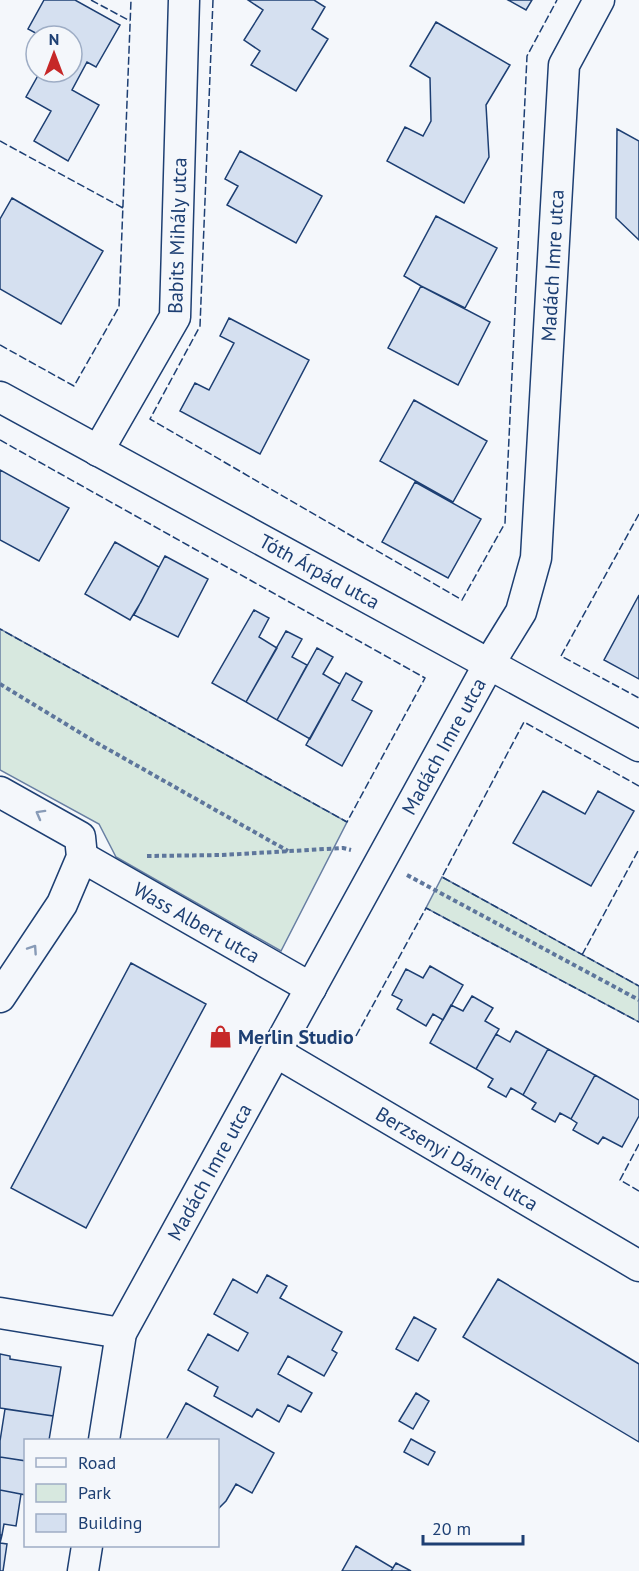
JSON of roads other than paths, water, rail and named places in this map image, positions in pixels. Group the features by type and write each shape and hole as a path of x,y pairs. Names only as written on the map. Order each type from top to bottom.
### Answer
{"street":[{"name":"Babits Mihály utca","path":"98,451 175,317 184,0"},
{"name":"Madách Imre utca","path":"104,1439 121,1333 489,664 521,612 536,558 564,65 599,0"},
{"name":"Tóth Árpád utca","path":"0,397 639,746"},
{"path":"0,792 80,837 82,857 62,904 0,997"},
{"name":"Wass Albert utca","path":"82,857 311,988"},
{"name":"Berzsenyi Dániel utca","path":"276,1052 639,1266"},
{"path":"0,1313 121,1333"}],"place":[{"name":"Merlin Studio","path":"220,1037"}]}
